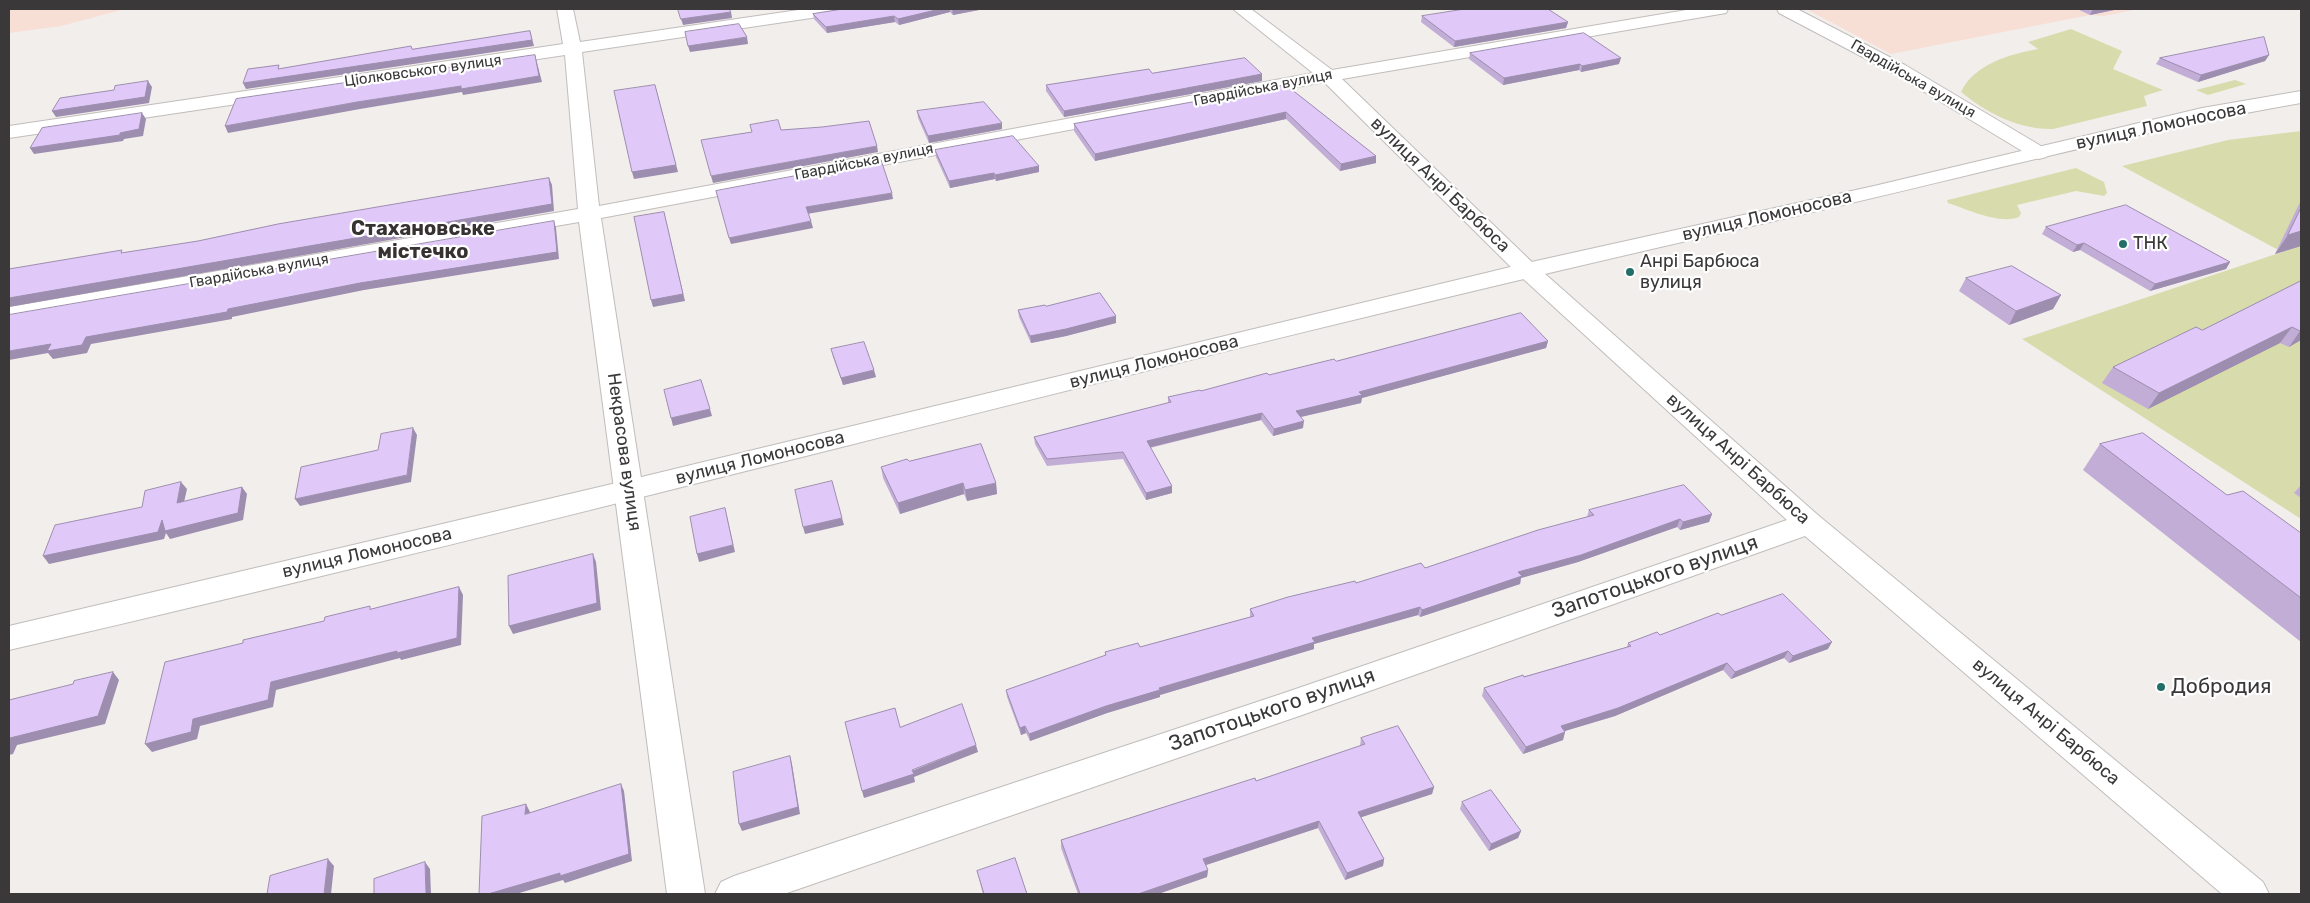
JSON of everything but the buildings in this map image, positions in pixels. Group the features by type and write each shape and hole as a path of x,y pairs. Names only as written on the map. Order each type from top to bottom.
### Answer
{"street":[{"name":"Некрасова вулиця","path":"565,9 573,49 589,214 686,894"},
{"name":"Ціолковського вулиця","path":"9,132 838,9"},
{"name":"вулиця Анрі Барбюса","path":"1240,9 1328,76 1527,270 1809,523 2250,894"},
{"name":"Гвардійська вулиця","path":"9,314 589,214 1328,76 1720,9"},
{"name":"Гвардійська вулиця","path":"1785,9 1899,69 2039,153"},
{"name":"вулиця Ломоносова","path":"9,638 629,490 1527,270 2202,114 2301,98"},
{"name":"Запотоцького вулиця","path":"734,894 1290,705 1809,523"}],"shaded area":[{"path":"9,9 125,9 61,26 9,33"},
{"path":"1806,9 2139,9 2104,16 2090,15 1891,54"}],"green space":[{"path":"2071,29 2122,51 2113,69 2163,90 2144,96 2147,106 2053,129 2028,127 2004,119 1982,107 1961,92 1967,82 1984,67 2005,57 2038,49 2028,42"},
{"path":"2235,80 2246,84 2208,95 2196,90"},
{"path":"2301,131 2301,519 2022,339 2282,252 2122,166 2228,140"},
{"path":"2076,168 2104,182 2107,193 2104,196 2076,191 2017,205 2021,213 2019,217 2011,219 1993,218 1948,203 1947,200 1952,199"}],"place":[{"name":"ТНК","path":"2123,244"},
{"name":"Анрі Барбюса вулиця","path":"1630,272"},
{"name":"Добродия","path":"2161,687"}],"district":[{"name":"Стахановське містечко","path":"423,240"}]}
